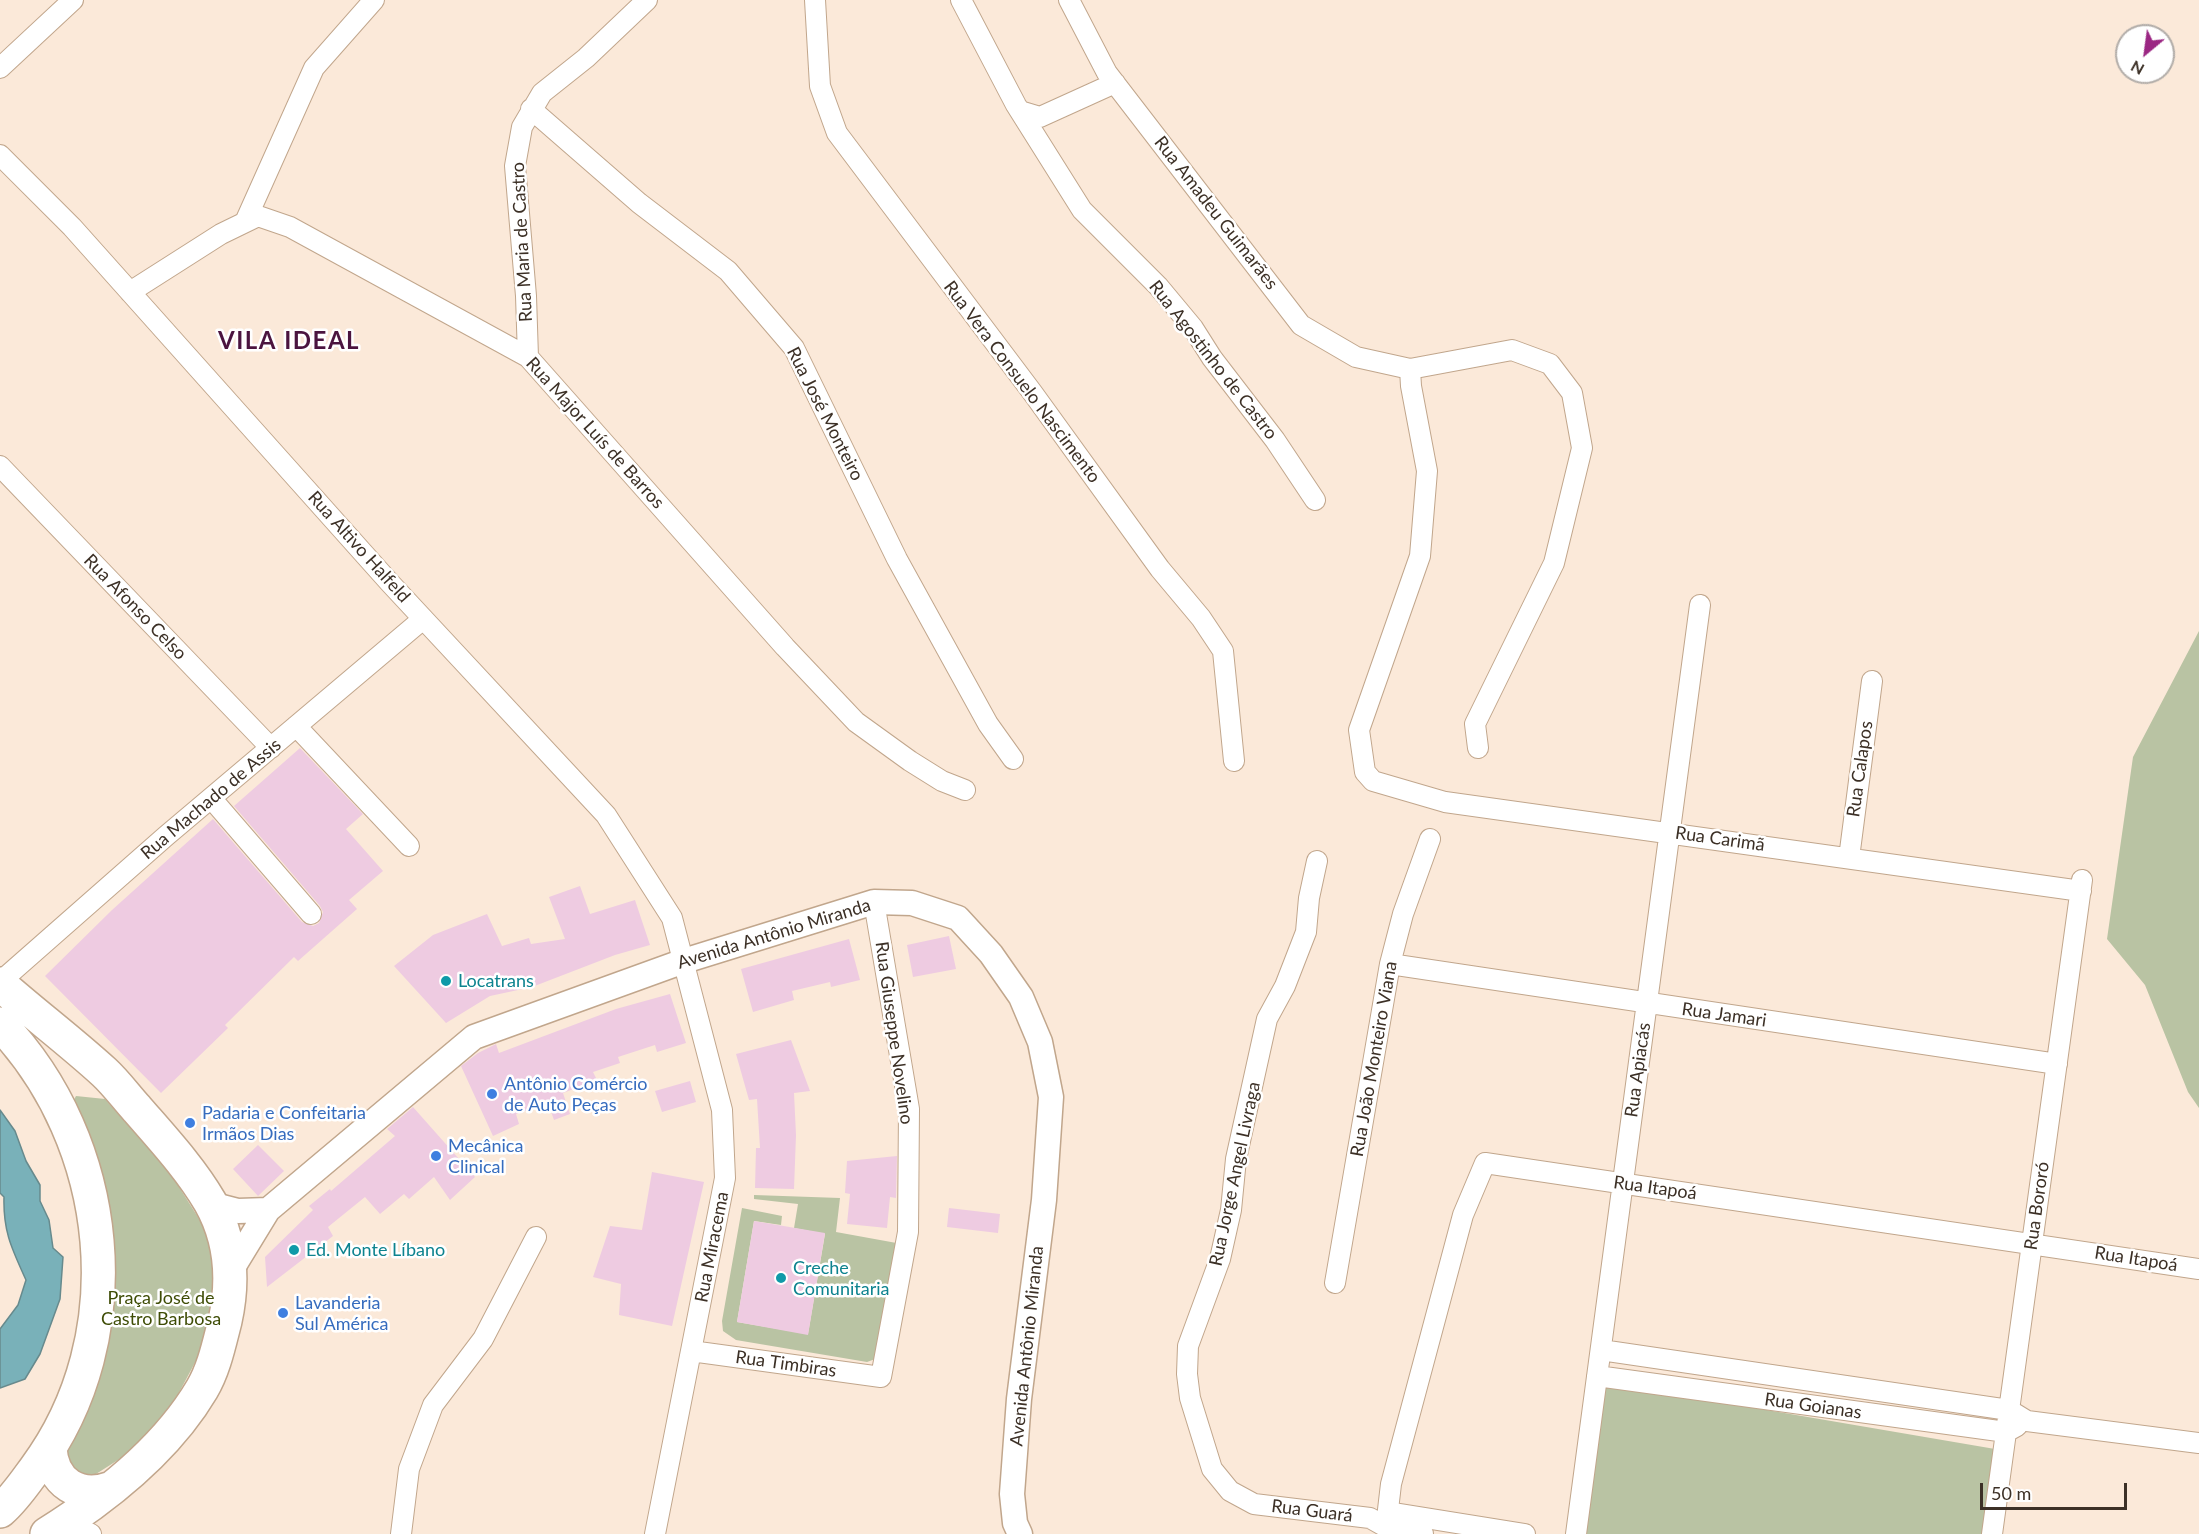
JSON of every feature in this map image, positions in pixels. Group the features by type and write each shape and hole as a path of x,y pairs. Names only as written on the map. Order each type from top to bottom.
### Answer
{"highway":[{"path":"0,983 50,1029 105,1073 189,1170 211,1204 224,1235 232,1269 227,1310 218,1352 203,1388 181,1420 155,1451 68,1530"},
{"path":"0,1024 40,1077 57,1106 88,1182 96,1221 99,1260 98,1299 90,1348 68,1414 50,1448 0,1511"},
{"path":"57,1106 59,1095 73,1077 94,1071 105,1073"},
{"path":"50,1448 55,1473 64,1483 87,1493 112,1488"}],"street":[{"path":"0,68 73,0"},
{"path":"245,222 314,68 324,53 374,0"},
{"name":"Rua Maria de Castro","path":"528,357 526,296 515,166 522,126 542,93 586,58 647,0"},
{"name":"Rua Vera Consuelo Nascimento","path":"815,0 820,86 837,133 1032,393 1160,569 1201,618 1222,651 1234,761"},
{"name":"Rua Agostinho de Castro","path":"961,0 1020,111 1082,210 1158,286 1193,328 1212,358 1275,440 1315,500"},
{"name":"Rua Amadeu Guimarães","path":"1069,0 1115,83 1301,325 1356,357 1410,369 1512,350 1550,364 1572,393 1582,448 1554,564 1475,724 1478,748"},
{"path":"1020,111 1040,117 1115,83"},
{"name":"Rua José Monteiro","path":"531,110 639,203 728,271 794,348 897,559 988,724 1013,759"},
{"name":"Rua Altivo Halfeld","path":"0,155 72,227 423,619 606,815 672,918 684,961"},
{"name":"Rua Major Luís de Barros","path":"130,292 221,234 258,216 290,227 528,357 785,647 856,722 942,781 965,790"},
{"name":"Rua Carimã","path":"1410,369 1411,386 1427,471 1420,556 1359,730 1365,772 1373,781 1445,802 1849,858 2082,885"},
{"name":"Rua Afonso Celso","path":"0,466 271,748"},
{"name":"Rua Apiacás","path":"1576,1534 1700,605"},
{"name":"Rua Machado de Assis","path":"0,983 210,798 423,619"},
{"name":"Rua Calapos","path":"1849,858 1872,681"},
{"path":"296,726 409,846"},
{"path":"210,798 311,914"},
{"name":"Rua João Monteiro Viana","path":"1335,1283 1390,964 1403,914 1430,839"},
{"name":"Rua Jorge Angel Livraga","path":"1254,1504 1230,1491 1212,1469 1190,1398 1187,1374 1188,1346 1220,1259 1231,1210 1236,1159 1267,1019 1285,986 1306,932 1309,898 1317,861"},
{"name":"Rua Bororó","path":"1992,1534 2082,885"},
{"name":"Avenida Antônio Miranda","path":"232,1269 268,1210 474,1037 684,961 874,902 912,903 958,918 991,954 1021,997 1041,1042 1051,1097 1044,1200 1018,1398 1012,1494 1015,1523 1020,1534"},
{"name":"Rua Giuseppe Novelino","path":"874,902 909,1108 908,1232 881,1377"},
{"name":"Rua Miracema","path":"655,1534 725,1178 722,1110 684,961"},
{"name":"Rua Jamari","path":"1390,964 2057,1064"},
{"name":"Rua Itapoá","path":"1381,1519 1463,1215 1485,1163 2199,1269"},
{"path":"211,1204 238,1211 268,1210"},
{"path":"401,1534 409,1469 433,1405 483,1339 536,1237"},
{"name":"Rua Goianas","path":"1601,1350 2009,1410 2027,1421 2199,1443"},
{"name":"Rua Timbiras","path":"691,1351 881,1377"},
{"name":"Rua Goianas","path":"1597,1376 2006,1432"},
{"path":"2006,1432 2027,1421"},
{"name":"Rua Guará","path":"1254,1504 1381,1519"},
{"path":"1381,1519 1423,1534"},
{"path":"1381,1519 1525,1534"}],"green space":[{"path":"2199,631 2199,1108 2188,1092 2145,985 2107,939 2133,757"},
{"name":"Praça José de Castro Barbosa","path":"76,1096 105,1099 171,1174 216,1246 216,1323 165,1419 129,1453 96,1474 74,1474 64,1464 63,1442 100,1350 69,1109"},
{"path":"754,1195 840,1198 836,1232 902,1244 878,1358 867,1362 736,1340 723,1331 722,1321 742,1208 782,1216 781,1225 754,1221 737,1322 808,1334 825,1234 794,1228 798,1204 754,1199"},
{"path":"1603,1382 1995,1449 1988,1534 1580,1534"}],"water":[{"path":"0,1110 15,1131 26,1161 40,1185 40,1201 49,1220 53,1248 63,1257 60,1299 40,1354 25,1379 0,1388 0,1329 18,1305 26,1280 9,1240 4,1197 0,1193"}],"building":[{"path":"300,748 363,814 346,829 383,871 349,900 357,909 298,961 294,957 225,1025 228,1028 161,1093 45,976 112,910 213,819 302,922 313,926 319,923 323,912 320,906 234,806"},
{"path":"580,886 590,914 635,900 650,945 615,955 532,987 490,996 446,1023 394,966 433,935 487,914 502,946 529,938 531,944 565,939 549,897"},
{"path":"949,936 956,969 913,977 907,945"},
{"path":"849,939 860,980 831,987 830,982 792,991 794,1000 753,1012 741,969"},
{"path":"670,994 686,1043 657,1052 655,1045 618,1057 620,1063 593,1072 597,1080 563,1093 570,1114 554,1120 548,1103 516,1114 519,1124 493,1136 461,1066 478,1053 496,1044 499,1053 616,1009"},
{"path":"791,1040 810,1091 794,1093 796,1135 794,1189 755,1188 756,1148 760,1148 757,1099 749,1100 736,1054"},
{"path":"690,1081 696,1102 662,1112 655,1091"},
{"path":"413,1107 475,1177 450,1200 434,1177 409,1199 404,1194 380,1214 365,1197 328,1227 333,1236 267,1287 265,1257 313,1210 309,1206 330,1189 331,1191 395,1136 387,1129"},
{"path":"258,1145 284,1171 258,1196 233,1169"},
{"path":"897,1156 896,1198 890,1197 887,1228 847,1224 850,1194 845,1193 847,1161"},
{"path":"652,1172 704,1182 672,1326 619,1315 621,1284 593,1277 610,1226 642,1230"},
{"path":"949,1208 1000,1214 998,1233 947,1227"},
{"name":"Creche Comunitaria","path":"754,1221 825,1233 808,1335 737,1322"}],"place":[{"name":"Locatrans","path":"446,981"},
{"name":"Antônio Comércio de Auto Peças","path":"492,1094"},
{"name":"Padaria e Confeitaria Irmãos Dias","path":"190,1123"},
{"name":"Mecânica Clinical","path":"436,1156"},
{"name":"Ed. Monte Líbano","path":"294,1250"},
{"name":"Creche Comunitaria","path":"781,1278"},
{"name":"Lavanderia Sul América","path":"283,1313"}],"district":[{"name":"VILA IDEAL","path":"289,341"}]}
